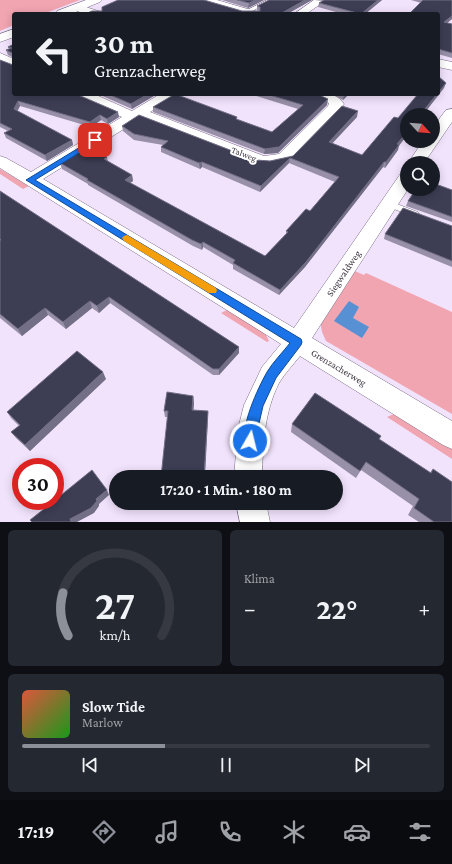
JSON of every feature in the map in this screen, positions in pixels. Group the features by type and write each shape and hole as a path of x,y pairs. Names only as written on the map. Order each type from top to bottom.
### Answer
{"street":[{"path":"66,12 96,0"},
{"path":"206,0 247,12"},
{"path":"302,12 320,1"},
{"path":"77,7 91,12"},
{"path":"0,38 12,34"},
{"path":"0,57 12,63"},
{"path":"440,63 452,66"},
{"path":"87,96 136,115"},
{"path":"30,180 167,96"},
{"name":"Talweg","path":"136,115 262,161 271,161 285,156 334,109 337,104 334,100 325,96"},
{"path":"440,128 452,113"},
{"name":"Grenzacherweg","path":"0,161 452,436"},
{"name":"Siegwaldweg","path":"248,470 251,429 257,406 272,375 297,342 400,187"},
{"path":"252,510 255,522"}],"lane":[{"path":"252,12 271,0"},
{"path":"388,204 424,218"}],"shaded area":[{"path":"0,0 80,0 48,12 12,12 12,26 0,31"},
{"path":"0,169 29,186 23,189 0,174"},
{"path":"350,269 364,275 366,273 452,312 452,414 326,341 322,332 319,315"},
{"path":"227,310 265,333 269,341 267,342 221,313"},
{"path":"394,414 452,449 452,459 387,417"}],"water":[{"path":"349,301 359,307 353,318 369,327 362,338 334,321"}],"building":[{"path":"118,0 204,0 242,11 260,11 260,7 257,6 269,0 305,0 284,12 90,12 102,11 102,7"},
{"path":"237,0 255,0 249,3"},
{"path":"324,0 378,0 363,12 353,12 319,3"},
{"path":"423,0 452,0 452,16 444,22 452,24 452,53 440,50 440,12 411,12"},
{"path":"12,48 12,53 6,50"},
{"path":"0,60 12,65 12,96 81,96 118,112 107,119 100,115 90,122 18,101 14,109 72,140 45,155 4,133 12,129 0,123"},
{"path":"440,78 446,83 440,90"},
{"path":"113,96 145,96 131,104"},
{"path":"172,96 180,96 272,132 303,105 273,96 321,96 328,99 279,147 265,149 153,107"},
{"path":"416,96 435,96 426,108 406,108"},
{"path":"342,106 358,111 329,142 362,155 394,117 398,118 400,116 400,140 397,144 399,145 306,262 280,290 233,263 235,260 203,242 201,244 192,240 60,163 87,147 107,157 104,159 132,175 125,180 265,256 288,232 286,231 306,209 310,211 339,177 290,158 261,186 161,147 168,141 134,134 122,126 139,115 256,160 270,161 293,156"},
{"path":"440,186 452,190 452,217 408,201 411,196 440,196"},
{"path":"0,191 239,347 219,369 213,369 109,297 97,306 90,301 63,322 45,308 18,329 0,314"},
{"path":"403,208 452,226 452,261 385,234"},
{"path":"77,351 103,372 25,445 11,432 20,425 7,412"},
{"path":"167,392 193,396 192,410 208,411 204,470 162,470 168,411 164,411"},
{"path":"315,393 381,436 379,439 431,473 433,469 452,482 452,522 434,522 414,508 419,499 366,462 360,471 292,424"},
{"path":"92,470 107,490 96,499 97,501 91,508 70,519 71,522 32,522 30,520 43,510 64,510 64,493"}],"slow traffic":[{"path":"127,238 212,290"}],"route":[{"path":"95,140 30,180 297,342 272,375 257,406 251,429 250,441"}]}
